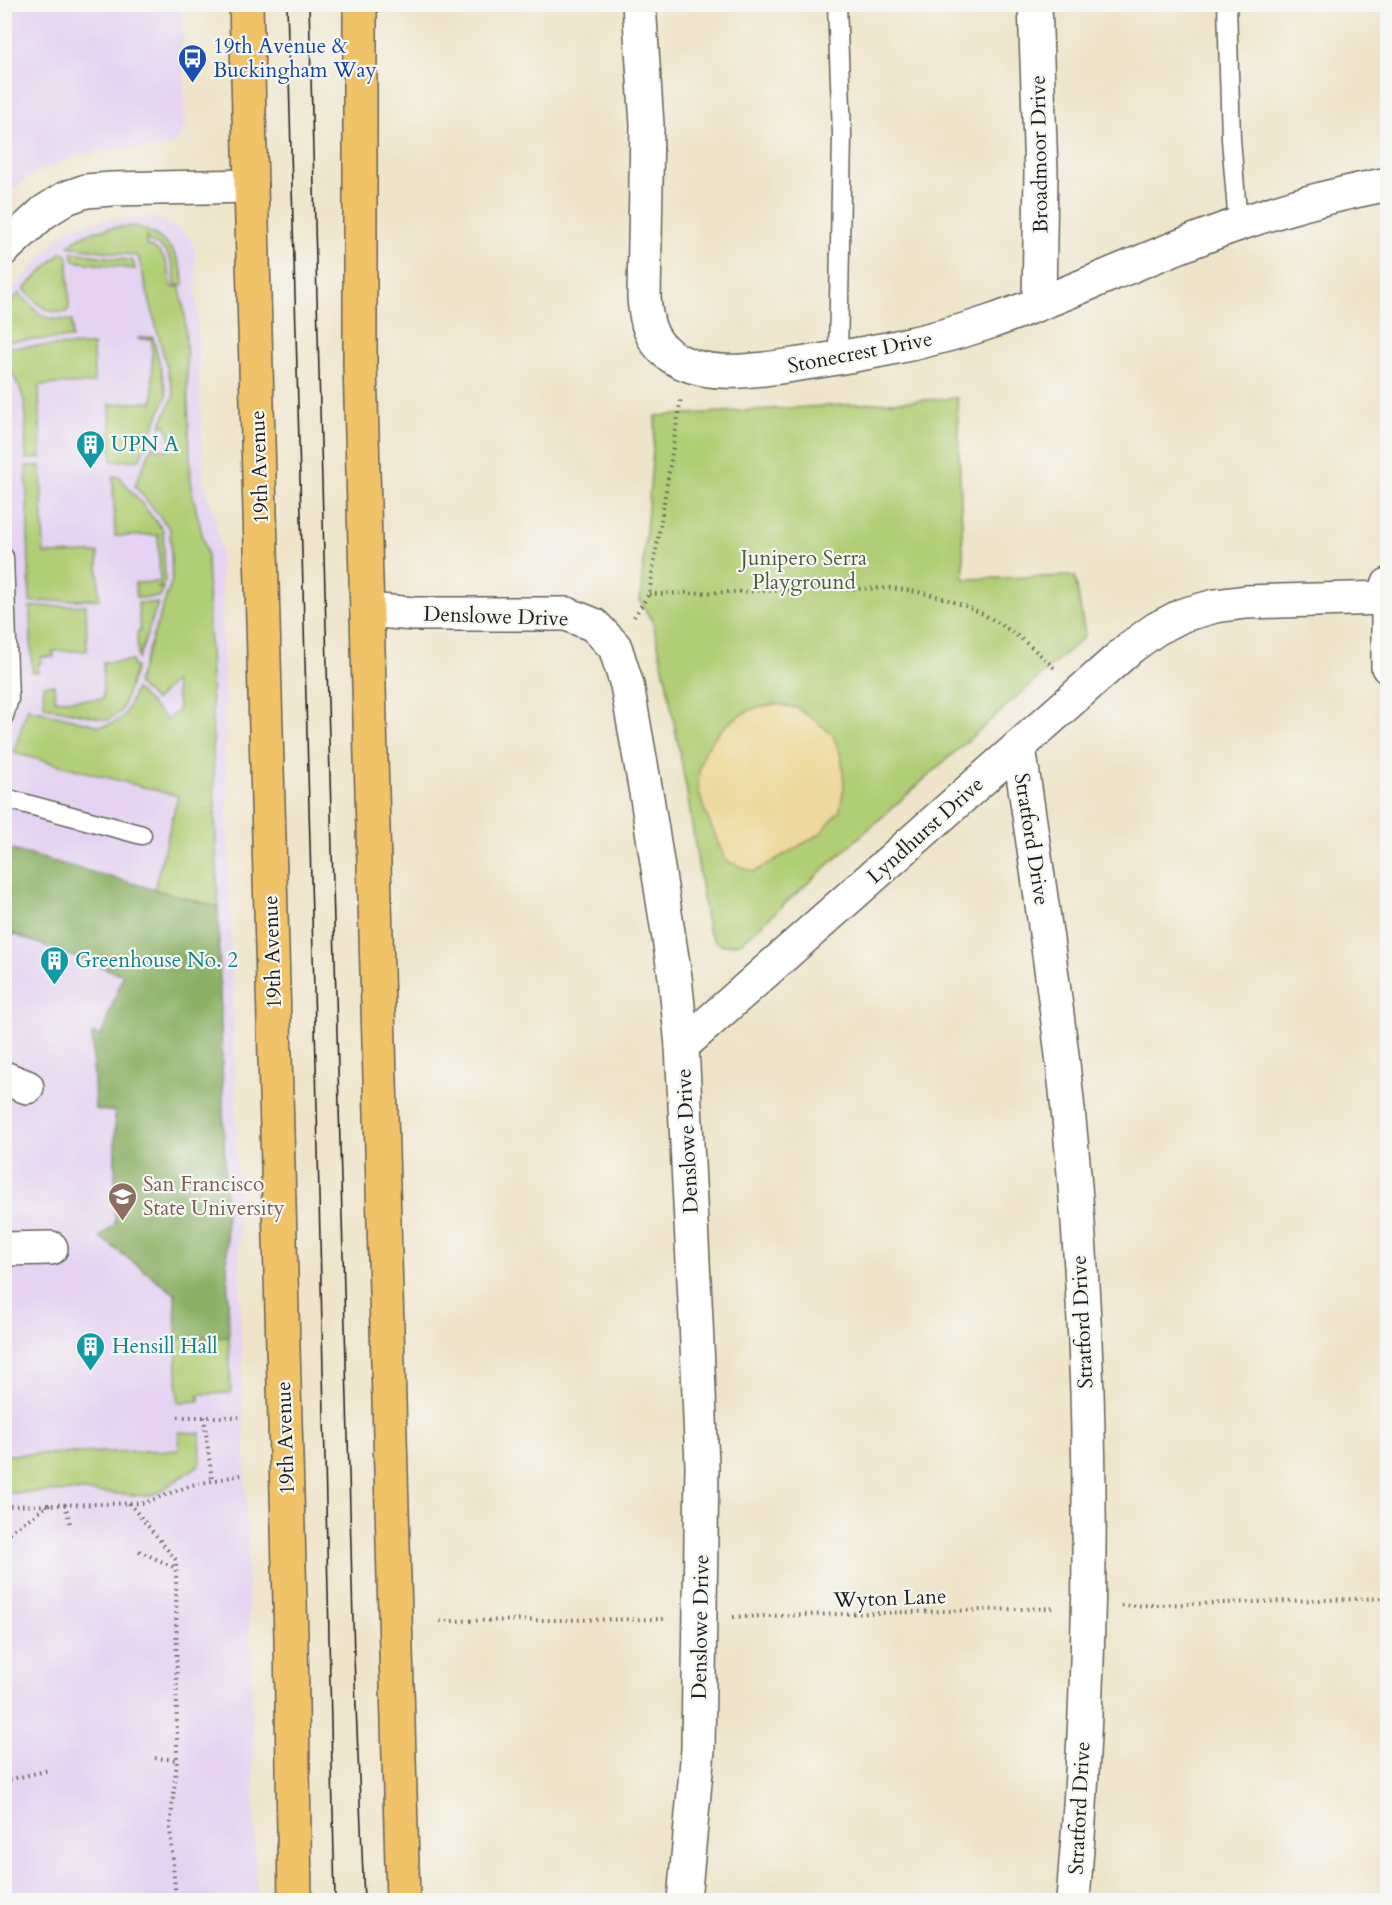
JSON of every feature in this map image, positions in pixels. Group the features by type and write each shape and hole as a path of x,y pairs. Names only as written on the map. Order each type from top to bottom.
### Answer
{"highway":[{"name":"19th Avenue","path":"246,4 291,1638 295,1900"},
{"path":"360,4 360,340 403,1900"}],"street":[{"name":"Stonecrest Drive","path":"639,4 647,125 644,298 646,321 654,339 668,354 687,364 732,371 783,367 893,348 940,337 990,322 1238,224 1295,206 1388,184"},
{"name":"Broadmoor Drive","path":"1035,4 1041,173 1039,303"},
{"path":"4,249 44,212 66,198 86,191 251,186"},
{"path":"1387,592 1388,667"},
{"name":"Lyndhurst Drive","path":"682,1047 1131,647 1156,629 1183,615 1215,606 1387,592"},
{"name":"Denslowe Drive","path":"367,610 414,614 567,614 594,625 615,647 627,685 674,967 682,1047 702,1466 698,1750 684,1900"},
{"name":"Stratford Drive","path":"1019,747 1059,1029 1073,1164 1083,1314 1088,1456 1089,1607 1080,1815 1073,1900"},
{"path":"4,1249 51,1248"}],"lane":[{"path":"837,4 842,134 838,358"},
{"path":"1227,4 1231,139 1238,224"},
{"path":"4,557 9,699 4,716"},
{"path":"4,798 142,835"}],"path":[{"path":"615,647 649,594 687,364"},
{"path":"649,594 890,588 926,593 970,607 996,620 1040,654 1079,693"},
{"path":"178,1417 239,1417"},
{"path":"204,1417 212,1481"},
{"path":"4,1506 144,1503 192,1485 241,1475"},
{"path":"129,1503 176,1560 177,1760 170,1828 176,1900"},
{"path":"4,1536 51,1504"},
{"path":"65,1504 70,1524"},
{"path":"139,1551 176,1568"},
{"path":"1116,1606 1388,1598"},
{"name":"Wyton Lane","path":"731,1618 1062,1608"},
{"path":"440,1621 668,1619"},
{"path":"155,1758 177,1760"},
{"path":"4,1781 49,1770"}],"shaded area":[{"path":"5,4 182,5 185,123 182,135 176,143 168,148 109,150 76,156 41,169 5,195"},
{"name":"San Francisco State University","path":"159,219 178,228 190,239 195,249 203,482 220,541 257,1900 5,1900 5,298 62,234 71,227 103,220"}],"green space":[{"path":"135,226 154,235 169,247 179,264 184,285 175,285 170,257 162,248 148,241 146,235 146,245 158,251 166,261 171,287 180,287 185,316 191,488 207,555 218,907 154,890 178,796 14,753 27,708 100,726 108,725 124,715 135,689 167,720 179,710 174,681 155,701 137,683 172,580 170,529 135,486 152,446 164,451 174,447 166,425 160,427 174,395 138,256 68,246 91,232"},
{"path":"62,252 68,258 69,308 66,312 58,312 42,306 24,289"},
{"path":"72,252 133,261 135,269 74,261"},
{"path":"19,293 45,316 72,321 72,338 5,341 5,308"},
{"path":"153,337 167,395 139,460 112,461 110,404 153,402 152,339 138,338"},
{"path":"93,345 94,383 39,385 41,458 26,459 24,401 7,361 5,347"},
{"name":"Junipero Serra Playground","path":"957,398 964,579 1075,576 1085,636 742,942 721,945 714,940 708,930 687,792 666,680 653,623 640,601 656,416"},
{"path":"26,466 41,466 44,554 98,553 99,599 30,602"},
{"path":"113,476 119,476 163,530 165,580 162,587 156,588 163,588 160,597 136,598 135,583 160,582 158,535 115,536"},
{"path":"138,603 158,603 138,660 137,632 140,631"},
{"path":"86,605 87,651 53,651 54,657 41,657 38,672 32,672 30,607"},
{"path":"132,661 133,667 136,667 121,711 108,720 44,706 43,685 54,685 55,700 103,699 103,662"},
{"path":"5,848 218,907 229,1337 176,1338 175,1294 100,1237 115,1224 115,1112 95,1109 92,1033 101,1036 123,975 5,931"},
{"path":"229,1337 231,1393 199,1394 199,1401 178,1402 176,1338"},
{"path":"179,1432 200,1433 201,1460 199,1465 159,1492 147,1496 80,1491 5,1493 5,1455 179,1450"}],"sand":[{"path":"775,704 797,708 833,735 842,759 844,787 840,810 820,834 754,872 726,861 704,807 698,779 704,754 726,725 748,711"}],"tram line":[{"path":"287,4 316,1063 335,1900"},
{"path":"309,4 354,1657 364,1900"}],"place":[{"name":"19th Avenue & Buckingham Way","path":"192,84"},
{"name":"UPN A","path":"90,470"},
{"name":"Greenhouse No. 2","path":"54,986"},
{"name":"San Francisco State University","path":"122,1222"},
{"name":"Hensill Hall","path":"91,1372"}]}
